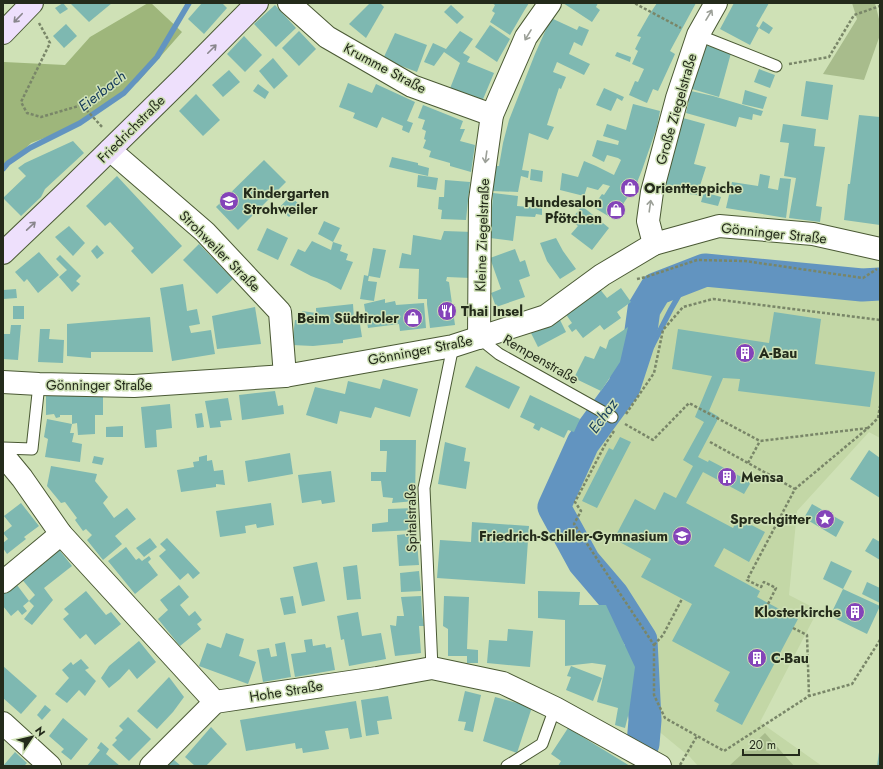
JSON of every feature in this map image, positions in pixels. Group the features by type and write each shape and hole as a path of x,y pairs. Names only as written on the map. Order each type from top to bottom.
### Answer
{"main road":[{"path":"10,26 32,3"},
{"name":"Friedrichstraße","path":"3,253 68,191 107,140 184,77 257,3"}],"street":[{"name":"Krumme Straße","path":"290,3 327,37 412,86 492,115"},
{"name":"Kleine Ziegelstraße","path":"479,338 480,200 492,115 526,36 550,3"},
{"name":"Große Ziegelstraße","path":"654,244 648,221 652,192 677,98 698,35 716,3"},
{"name":"Strohweiler Straße","path":"107,140 206,232 280,312 284,376"},
{"name":"Gönninger Straße","path":"3,382 134,386 284,376 453,346 546,316 602,275 654,244 719,226 813,234 880,249"},
{"path":"3,455 22,478 61,534 215,702 151,766"},
{"path":"3,582 61,534"},
{"name":"Hohe Straße","path":"215,702 377,678 432,668 503,683 588,725 657,764"},
{"path":"3,723 50,766"}],"lane":[{"path":"698,35 776,66"},
{"name":"Rempenstraße","path":"479,338 499,354 616,419"},
{"name":"Spitalstraße","path":"432,668 424,488 453,346"},
{"path":"3,448 32,449 39,384"},
{"path":"507,766 542,744 555,708"}],"path":[{"path":"636,3 698,35"},
{"path":"776,66 830,57 854,15 880,6"},
{"path":"10,26 39,23 50,43 21,102 27,113 41,117 82,105 107,140"},
{"path":"634,280 697,260 745,261 864,278 880,267"},
{"path":"625,416 654,373 663,330 683,307 713,299 880,320"},
{"path":"616,419 653,440 689,403 760,441 868,428"},
{"path":"768,604 776,588 764,582 761,587 747,580 795,488 868,428 878,418 880,406"},
{"path":"617,427 606,443 576,502 581,511 574,524 654,645 654,695 665,718 724,751 809,696 852,684 880,640"},
{"path":"748,463 760,441"},
{"path":"710,442 795,488"},
{"path":"654,645 663,635 682,599"},
{"path":"793,628 807,635 809,696"},
{"path":"679,766 697,736"}],"shaded area":[{"path":"148,3 151,3 182,32 138,82 82,124 31,143 3,170 4,62 65,65 90,37"},
{"path":"852,3 875,3 880,23 880,35 864,80 823,74 857,19"},
{"name":"Friedrich-Schiller-Gymnasium","path":"705,270 862,285 880,284 880,438 869,432 797,511 789,595 818,610 760,722 822,766 698,766 690,757 645,720 641,640 613,596 584,562 554,507 583,443 624,387 640,338 644,309 656,289"},
{"path":"765,733 794,766 729,766"}],"building":[{"path":"63,3 68,9 60,14 55,8"},
{"path":"70,3 112,3 89,22"},
{"path":"202,3 222,3 227,8 204,34 188,19"},
{"path":"370,3 380,3 384,7 366,38 349,24"},
{"path":"492,3 529,3 510,35 490,22 495,13 492,11 495,5"},
{"path":"563,3 598,3 596,7 600,10 592,22"},
{"path":"657,3 696,3 670,51 675,54 658,91 653,89 647,103 629,95 635,81 638,82 644,69 632,64 638,51 635,49 641,37 637,36"},
{"path":"734,3 769,3 756,26 759,28 750,45 720,29"},
{"path":"275,5 296,28 276,47 254,24"},
{"path":"451,5 464,17 457,24 444,12"},
{"path":"551,18 577,30 579,26 589,30 582,46 574,42 569,54 590,64 584,75 557,62 553,72 566,77 561,89 559,88 547,125 554,127 548,140 529,133 522,170 529,171 528,178 521,176 518,192 492,191 495,166 499,166 509,120"},
{"path":"763,21 773,28 769,34 759,28"},
{"path":"66,24 77,36 64,48 53,36"},
{"path":"490,25 510,39 497,62 475,47"},
{"path":"299,31 316,49 299,66 282,48"},
{"path":"460,31 473,39 463,53 470,57 467,62 494,73 481,104 449,91 460,63 444,52 434,66 424,62 433,43 446,49"},
{"path":"395,33 427,45 417,72 383,59"},
{"path":"244,36 262,55 245,72 227,54"},
{"path":"705,45 731,53 719,97 692,89"},
{"path":"617,52 631,57 630,62 615,56"},
{"path":"273,58 288,76 274,89 259,71"},
{"path":"759,69 775,75 770,88 754,82"},
{"path":"229,70 240,82 223,97 212,85"},
{"path":"806,81 833,85 828,120 801,116"},
{"path":"348,83 372,93 376,84 415,102 407,121 413,123 409,133 402,130 403,126 382,117 377,128 353,118 355,113 339,107"},
{"path":"258,84 269,92 265,99 253,91"},
{"path":"604,88 624,97 622,101 617,98 611,111 596,105"},
{"path":"745,90 767,97 763,109 742,104"},
{"path":"691,91 763,111 761,116 753,114 752,120 739,117 736,127 686,113"},
{"path":"196,94 220,120 203,136 179,111"},
{"path":"633,104 660,111 657,127 636,185 623,204 615,220 593,207 610,186 603,184 598,190 587,187 584,196 560,190 562,173 578,177 584,161 614,175 621,160 607,155 604,162 592,156 597,140 618,145 619,141 603,136 607,124 626,130"},
{"path":"423,105 463,121 460,129 465,129 460,141 475,145 471,172 450,166 450,163 429,157 431,151 423,148 426,140 424,139 426,131 422,129 425,120 418,118"},
{"path":"859,115 880,117 880,225 844,220"},
{"path":"683,118 705,124 694,164 706,167 697,195 663,191"},
{"path":"783,124 816,129 814,146 825,147 816,206 822,207 820,222 789,218 796,178 784,176 789,143 780,142"},
{"path":"73,141 84,153 45,189 41,197 21,216 3,198 26,176 18,168 25,163"},
{"path":"392,157 418,163 418,165 429,168 428,176 389,167"},
{"path":"264,160 286,182 238,230 216,207"},
{"path":"531,169 543,171 542,182 530,180"},
{"path":"760,174 770,176 768,188 778,190 780,178 791,179 786,218 726,208 732,182 758,186"},
{"path":"418,175 438,178 436,190 417,187"},
{"path":"117,176 182,246 152,274 131,251 134,248 110,222 105,226 86,206"},
{"path":"445,180 470,182 466,220 441,219 442,210 438,209 439,197 444,197"},
{"path":"704,192 721,197 718,206 701,202"},
{"path":"493,193 518,196 517,206 542,208 542,215 536,214 535,217 516,216 513,241 490,238"},
{"path":"290,196 300,205 289,217 279,208"},
{"path":"582,206 609,228 592,250 571,234 578,226 571,220"},
{"path":"324,221 340,228 333,242 318,234"},
{"path":"69,226 85,243 73,256 55,237"},
{"path":"267,228 288,238 278,260 257,250"},
{"path":"444,231 473,232 471,278 447,277 446,281 449,282 455,325 430,328 427,299 418,299 419,269 399,268 402,253 411,255 413,235 441,240"},
{"path":"556,238 576,269 560,279 547,261 540,243"},
{"path":"312,241 331,250 333,242 342,245 340,251 348,254 346,260 353,262 341,290 290,265 298,249 305,252"},
{"path":"199,244 233,279 217,294 183,260"},
{"path":"97,245 104,253 97,259 91,251"},
{"path":"373,248 386,250 380,278 369,276 368,281 377,282 374,301 360,299 364,275 368,276"},
{"path":"515,249 520,262 525,260 530,276 519,280 525,297 496,307 491,293 501,289 490,258"},
{"path":"39,252 59,275 38,293 27,279 24,282 15,272"},
{"path":"60,255 81,276 76,281 80,284 72,292 59,277 67,270 56,259"},
{"path":"183,284 187,311 197,309 200,324 189,326 191,333 211,330 215,354 172,361 160,288"},
{"path":"599,288 607,298 621,288 631,302 617,312 621,318 604,330 600,325 583,338 576,329 572,332 568,326 572,323 565,313"},
{"path":"16,289 17,298 3,299 3,290"},
{"path":"385,299 385,303 395,301 396,305 424,303 426,328 400,331 399,324 368,328 364,304"},
{"path":"353,304 354,319 359,318 362,337 343,340 343,343 313,346 292,345 295,320 302,320 302,311 316,313 316,308"},
{"path":"13,306 24,306 24,319 13,319"},
{"path":"255,307 261,344 217,349 212,316"},
{"path":"774,312 821,319 815,364 875,372 870,407 738,391 740,379 723,378 709,411 719,417 698,457 708,462 709,460 751,482 744,494 703,472 686,503 733,528 738,518 765,532 749,562 724,548 714,566 760,591 757,597 798,619 742,725 716,711 719,704 714,701 730,672 672,641 692,604 641,577 651,559 614,539 635,499 655,510 664,492 676,498 693,466 683,460 704,422 695,417 712,376 672,369 678,329 769,343"},
{"path":"558,316 566,332 538,347 530,331"},
{"path":"150,317 153,352 91,352 91,358 67,356 67,324"},
{"path":"11,325 21,325 18,360 3,359 3,334 10,334"},
{"path":"628,327 620,362 601,391 574,378 585,356 594,359 600,346 606,349 609,340"},
{"path":"40,329 50,329 49,339 64,340 63,363 38,362"},
{"path":"476,366 520,387 509,409 465,387"},
{"path":"383,379 418,389 410,417 375,407 371,418 340,411 337,424 306,415 315,387 345,394 348,381 380,389"},
{"path":"275,391 278,406 283,405 284,414 242,420 239,395"},
{"path":"103,393 103,415 95,415 95,434 78,435 77,423 72,424 72,415 60,415 60,417 56,418 54,414 46,415 46,395"},
{"path":"530,395 580,419 574,432 568,430 564,438 541,427 539,431 533,428 535,424 520,417"},
{"path":"228,398 232,420 220,421 221,427 210,428 205,401"},
{"path":"170,404 172,428 156,430 157,447 145,448 141,407"},
{"path":"202,413 204,427 197,428 195,414"},
{"path":"47,419 72,424 70,433 74,433 72,442 82,444 80,462 45,457 48,439 44,437"},
{"path":"123,426 123,437 106,437 106,427"},
{"path":"620,437 631,442 597,508 582,501 609,448 613,450"},
{"path":"380,440 416,440 415,501 392,503 393,498 383,497 381,481 371,481 371,472 386,472 387,451 380,451"},
{"path":"445,442 466,448 464,461 470,462 466,489 438,484"},
{"path":"869,450 880,458 880,498 850,479"},
{"path":"290,453 293,474 248,482 245,461"},
{"path":"207,455 207,461 212,460 214,471 223,470 225,485 216,484 216,487 181,492 177,470 194,467 193,462 199,461 199,457"},
{"path":"94,456 104,458 102,465 92,463"},
{"path":"51,466 97,474 95,481 108,497 103,503 114,518 127,508 136,519 115,536 122,544 103,560 87,540 92,535 86,529 83,531 75,520 77,518 65,502 61,503 47,486"},
{"path":"331,471 335,502 322,504 321,500 302,503 298,475"},
{"path":"21,503 39,526 24,537 26,539 7,554 3,548 3,543 8,539 3,533 12,526 4,516"},
{"path":"271,503 274,525 257,528 256,524 245,526 246,533 220,537 216,511"},
{"path":"812,504 844,522 836,537 804,518"},
{"path":"415,508 416,530 372,532 372,524 388,522 388,509"},
{"path":"472,522 529,526 525,584 437,578 440,540 471,542"},
{"path":"416,533 419,565 399,566 397,535"},
{"path":"150,538 157,547 144,557 136,548"},
{"path":"167,538 200,573 193,579 188,573 180,580 159,556 166,550 160,544"},
{"path":"873,538 880,542 880,560 865,551"},
{"path":"57,547 72,566 44,588 53,600 32,625 24,619 34,606 29,601 35,595 20,577"},
{"path":"126,547 136,560 139,558 142,561 149,556 151,559 148,562 158,575 135,594 108,561"},
{"path":"831,561 852,571 843,589 823,579"},
{"path":"317,562 325,601 302,606 293,567"},
{"path":"357,565 361,599 347,600 343,567"},
{"path":"419,571 421,591 401,592 400,573"},
{"path":"14,581 29,601 23,606 27,611 22,615 18,610 11,616 3,606 3,590"},
{"path":"867,582 880,588 880,603 862,594"},
{"path":"179,585 189,597 180,605 189,616 195,611 202,620 197,624 201,629 180,646 158,619 168,610 160,600"},
{"name":"Klosterkirche","path":"843,589 880,606 867,634 830,616"},
{"path":"86,591 106,615 111,612 121,624 95,645 86,634 80,639 63,619 69,614 64,609"},
{"path":"538,591 580,592 579,605 606,605 635,667 629,712 625,728 615,725 618,708 597,702 606,665 592,663 565,666 565,620 538,618"},
{"path":"293,596 296,613 284,615 280,598"},
{"path":"421,596 424,626 419,626 421,653 395,656 390,625 396,626 397,616 404,616 401,597"},
{"path":"444,596 469,597 467,649 478,650 478,663 467,663 467,656 448,656 448,629 443,626"},
{"path":"358,612 362,636 381,633 386,659 349,666 344,639 341,640 337,616"},
{"path":"508,629 533,631 530,667 487,663 489,640 507,641"},
{"path":"226,633 244,639 239,656 256,662 248,684 199,666 207,643 221,648"},
{"path":"312,639 313,646 325,644 326,648 331,647 335,670 295,677 291,654 306,652 304,640"},
{"path":"139,641 156,662 137,679 129,669 109,688 101,678 109,666"},
{"path":"285,642 291,677 263,682 257,650 269,648 271,657 277,656 275,644"},
{"path":"81,659 89,668 85,670 96,681 85,696 79,690 67,703 55,694 69,678 62,670 71,662 73,665"},
{"path":"3,666 37,696 21,714 3,698"},
{"path":"571,666 602,678 593,701 566,690 571,677 567,676"},
{"path":"169,677 184,697 173,712 157,729 137,711"},
{"path":"465,691 481,695 473,732 464,730 466,722 458,721"},
{"path":"388,696 392,719 377,721 379,734 366,736 361,700"},
{"path":"495,697 532,707 517,753 483,741"},
{"path":"356,701 362,737 350,739 348,728 325,731 329,749 303,753 302,748 296,749 295,743 246,751 240,720"},
{"path":"45,705 51,710 42,720 37,715"},
{"path":"128,717 151,739 129,761 112,745 117,740 115,738 123,730 119,726"},
{"path":"63,718 88,739 71,760 61,752 64,749 49,736"},
{"path":"211,727 227,744 206,766 195,766 185,757"},
{"path":"568,728 630,766 558,766 561,761 551,754"},
{"path":"101,742 109,749 106,754 120,766 87,766 100,750 97,748"},
{"path":"15,752 27,763 24,766 3,766"},
{"path":"879,752 880,766 877,766"},
{"path":"173,759 181,766 167,766"}],"waterway":[{"name":"Eierbach","path":"3,169 8,163 30,148 80,123 124,93 157,57 189,3"},
{"name":"Echaz","path":"643,744 645,720 641,640 613,596 584,562 554,507 583,443 624,387 640,338 644,309 656,289 705,270 862,285 880,284"},
{"path":"634,354 652,346 690,276"}],"place":[{"name":"Orientteppiche","path":"630,188"},
{"name":"Kindergarten Strohweiler","path":"229,201"},
{"name":"Hundesalon Pfötchen","path":"616,210"},
{"name":"Thai Insel","path":"447,311"},
{"name":"Beim Südtiroler","path":"413,318"},
{"name":"A-Bau","path":"745,353"},
{"name":"Mensa","path":"727,477"},
{"name":"Sprechgitter","path":"825,519"},
{"name":"Friedrich-Schiller-Gymnasium","path":"682,536"},
{"name":"Klosterkirche","path":"855,612"},
{"name":"C-Bau","path":"757,658"}]}
